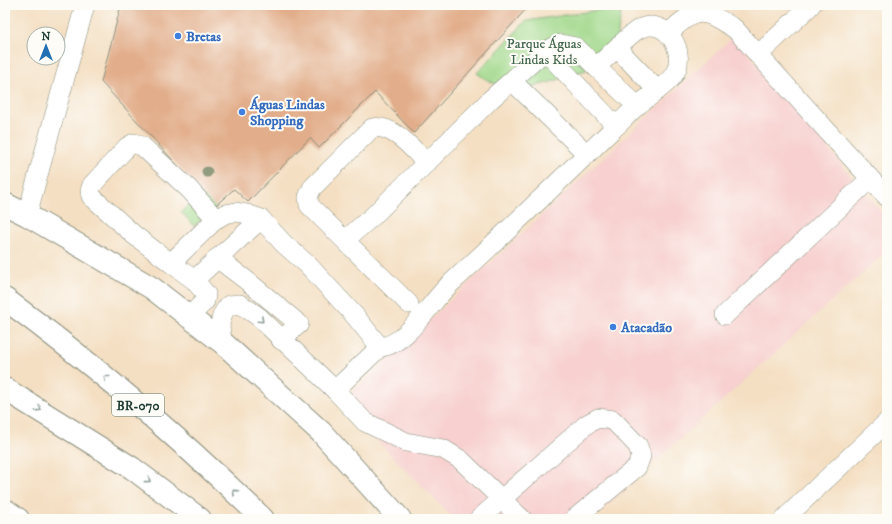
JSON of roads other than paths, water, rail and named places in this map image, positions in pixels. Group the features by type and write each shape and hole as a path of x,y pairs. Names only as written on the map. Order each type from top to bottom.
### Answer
{"main road":[{"path":"5,204 27,215 152,288 188,318 223,344 321,432 400,519"},
{"name":"BR-070","path":"5,299 57,337 121,390 216,474 263,519"},
{"path":"5,389 132,468 200,519"},
{"path":"5,510 18,519"}],"street":[{"path":"27,215 85,5"},
{"path":"758,55 812,5"},
{"path":"669,33 689,15 700,13 711,16 735,29 887,197"},
{"path":"335,390 380,347 400,340 446,287 637,106 672,76 680,61 679,51 669,33 658,27 649,26 639,29 596,67"},
{"path":"345,240 373,216 512,80 545,51 561,44 576,47 637,106"},
{"path":"617,48 657,90"},
{"path":"545,51 616,126"},
{"path":"512,80 587,154"},
{"path":"409,304 309,205 308,197 312,188 372,128 378,127 394,133 427,163"},
{"path":"188,318 205,301 206,294 199,284 134,235 91,196 92,185 128,147 134,143 142,146 189,189 216,219"},
{"path":"725,315 870,179"},
{"path":"171,263 216,219 225,214 236,212 261,219 332,290 380,347"},
{"path":"199,284 217,258 261,219"},
{"path":"217,258 299,324 280,340"},
{"path":"223,344 219,328 222,313 229,305 240,304 259,317 280,340 335,390 360,418 378,430 406,442 443,449 461,460 522,519"},
{"path":"479,519 587,424 598,418 613,420 638,446 641,456 637,467 574,519"},
{"path":"784,519 887,422"}],"place":[{"name":"Bretas","path":"178,36"},
{"name":"Águas Lindas Shopping","path":"242,112"},
{"name":"Atacadão","path":"613,327"}],"park label":[{"name":"Parque Águas Lindas Kids","path":"544,52"}]}
